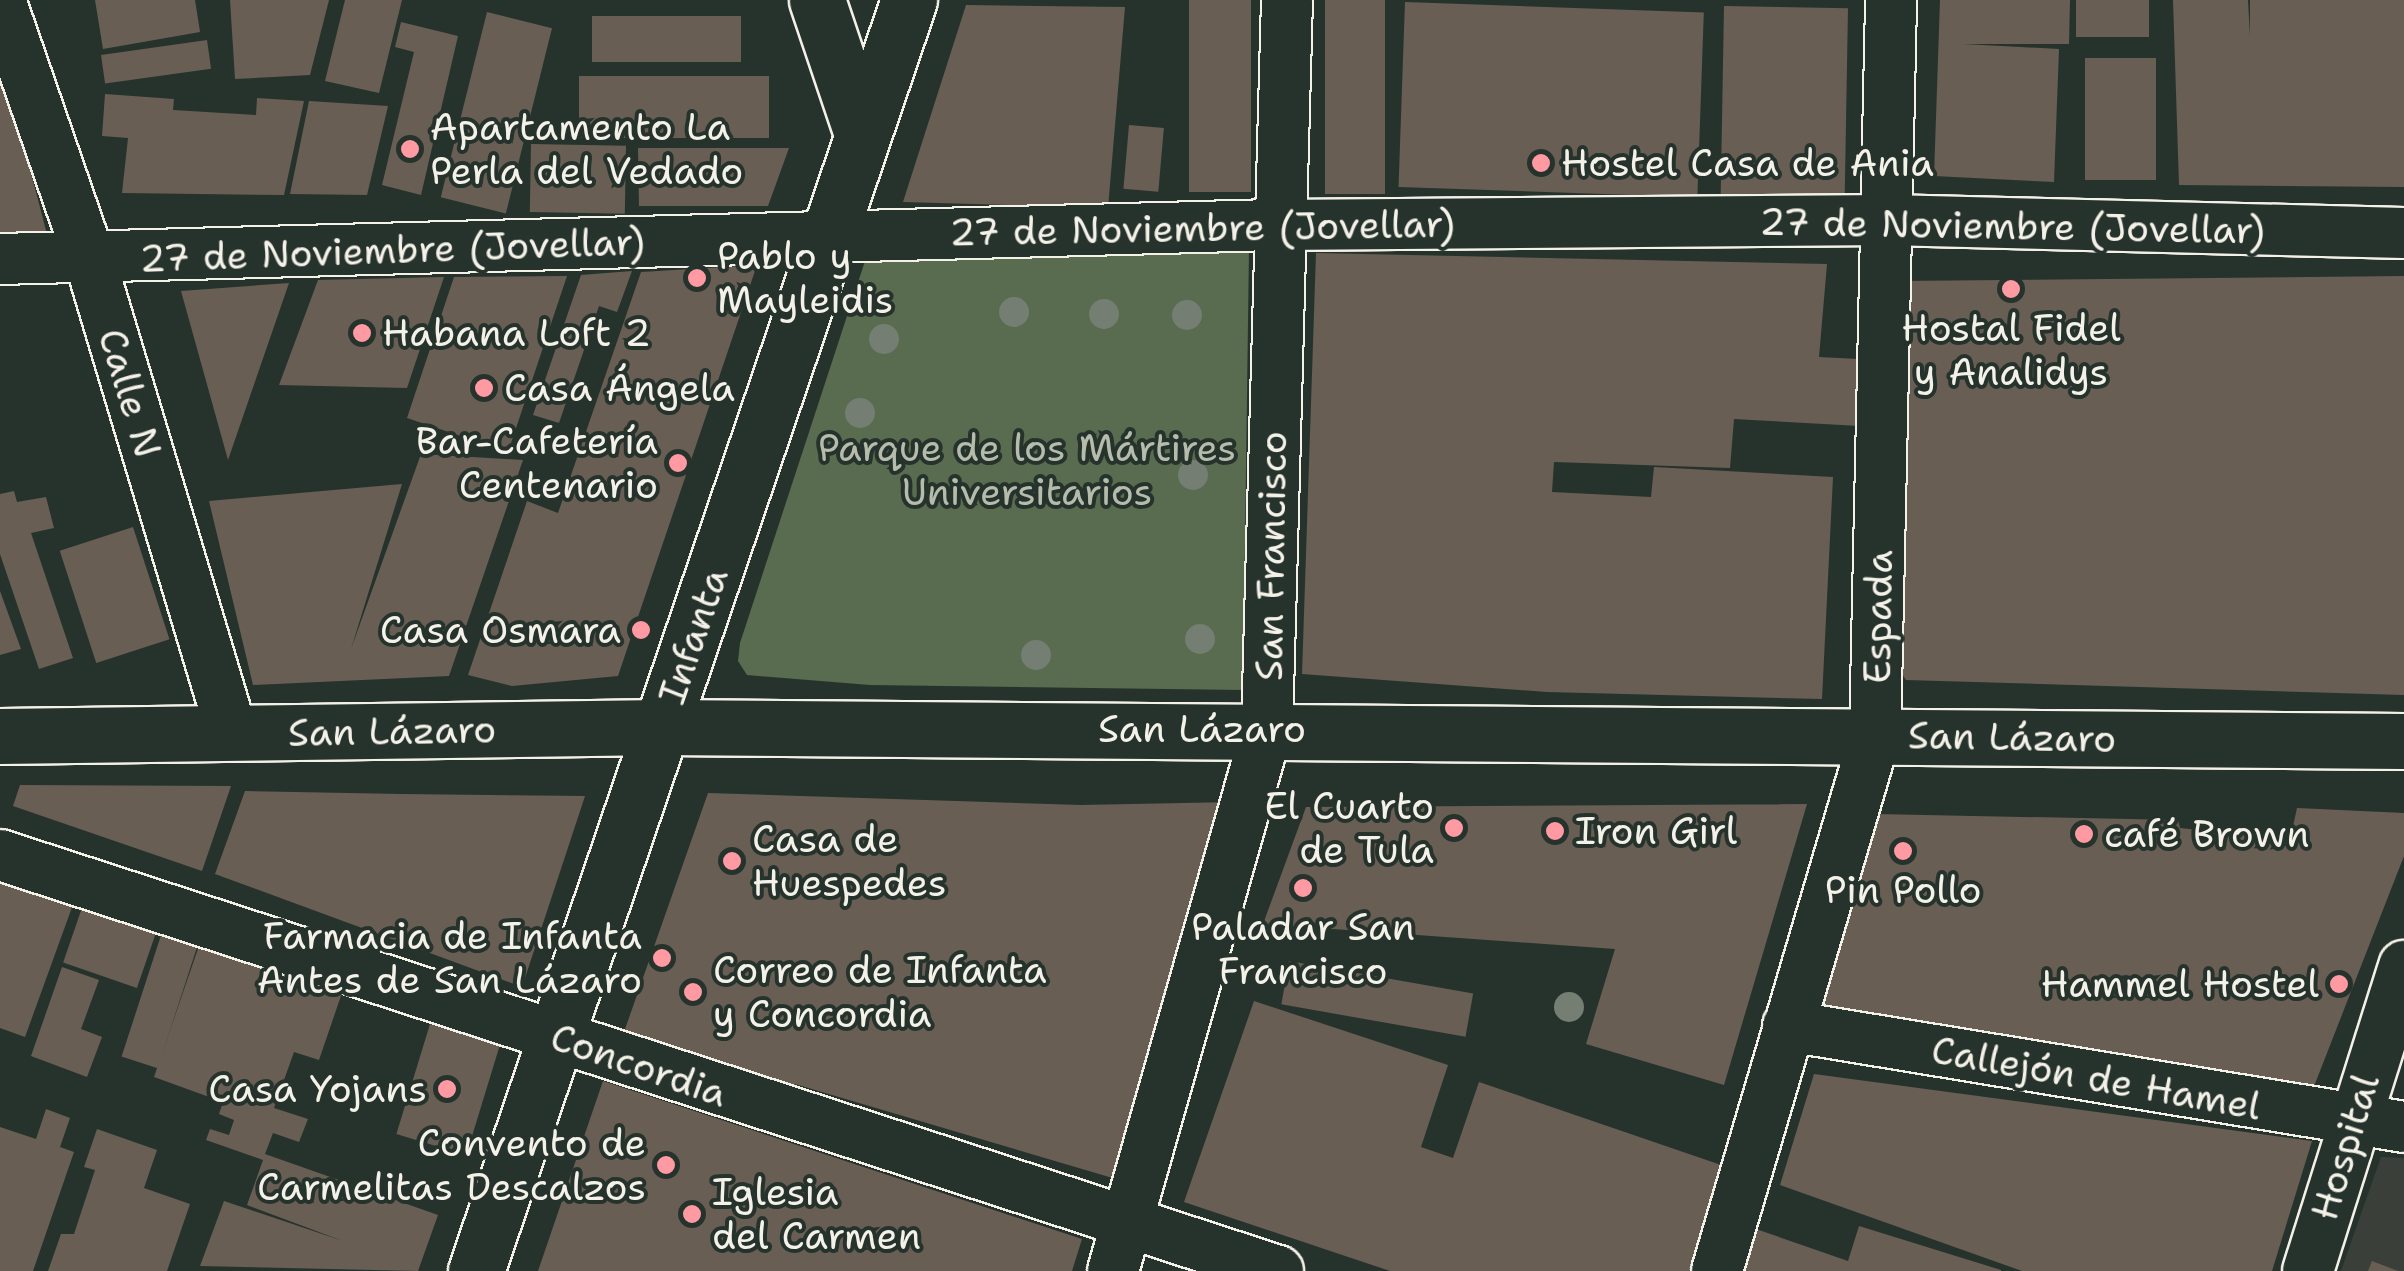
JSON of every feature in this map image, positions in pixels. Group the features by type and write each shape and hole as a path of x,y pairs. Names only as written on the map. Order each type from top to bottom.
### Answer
{"main road":[{"path":"817,0 862,134"},
{"name":"Infanta","path":"476,1271 909,0"},
{"name":"San Lázaro","path":"0,736 662,727 2404,741"}],"street":[{"name":"Calle N","path":"0,0 90,260 232,733"},
{"name":"San Francisco","path":"1113,1271 1267,729 1277,224 1286,0"},
{"name":"Espada","path":"1717,1271 1875,736 1891,0"},
{"name":"27 de Noviembre (Jovellar)","path":"0,259 90,260 1277,224 1888,220 2404,233"},
{"name":"Concordia","path":"0,855 1278,1271"},
{"name":"Hospital","path":"2308,1271 2351,1122 2404,966"},
{"name":"Callejón de Hamel","path":"1788,1026 2351,1122 2404,1127"}],"shaded area":[{"path":"2381,1157 2404,1158 2404,1271 2341,1271"}],"green space":[{"name":"Parque de los Mártires Universitarios","path":"1249,248 1243,690 870,685 747,675 738,661 740,643 866,258"}],"building":[{"path":"95,0 195,0 200,32 103,49"},
{"path":"230,0 329,0 310,75 235,79"},
{"path":"345,0 402,0 379,93 325,81"},
{"path":"1189,0 1251,0 1251,192 1189,192"},
{"path":"1325,0 1385,0 1385,194 1325,194"},
{"path":"1940,0 2070,0 2069,44 1963,44 2059,49 2054,182 1934,176"},
{"path":"2076,0 2149,0 2149,37 2076,37"},
{"path":"2173,0 2248,0 2250,36 2250,0 2404,0 2404,187 2179,185"},
{"path":"1405,2 1704,12 1697,197 1399,187"},
{"path":"966,5 1125,7 1108,208 903,202"},
{"path":"1724,6 1848,8 1845,196 1721,194"},
{"path":"487,12 552,28 506,214 441,197"},
{"path":"592,16 741,16 741,62 592,62"},
{"path":"401,22 458,36 421,195 382,185 414,52 395,47"},
{"path":"207,40 211,69 105,84 101,55"},
{"path":"0,54 49,242 0,250"},
{"path":"2085,58 2156,58 2156,180 2085,180"},
{"path":"579,76 769,76 769,138 579,138"},
{"path":"105,94 174,99 173,110 256,115 257,98 304,101 284,195 122,193 128,138 102,136"},
{"path":"309,101 388,106 367,195 290,194"},
{"path":"1129,125 1164,128 1158,192 1123,189"},
{"path":"531,144 626,146 625,214 530,212"},
{"path":"638,148 789,148 768,206 639,206"},
{"path":"1316,253 1827,264 1819,357 1858,359 1860,426 1734,419 1730,468 1554,462 1552,492 1651,497 1654,467 1833,477 1822,699 1547,692 1302,674"},
{"path":"757,265 618,676 512,686 468,675 527,501 558,513 641,272"},
{"path":"632,271 617,312 599,306 559,423 533,415 581,275"},
{"path":"567,276 508,452 407,418 454,277"},
{"path":"2404,276 2404,695 1906,680 1898,668 1898,281"},
{"name":"Habana Loft 2","path":"444,277 407,388 279,385 318,280"},
{"path":"289,283 228,460 181,291"},
{"path":"421,454 523,460 449,676 253,685 209,501 402,484 351,649"},
{"path":"14,491 17,502 46,497 54,528 31,533 73,658 39,669 0,554 0,494"},
{"path":"133,527 169,639 96,663 60,551"},
{"path":"0,591 21,649 0,655"},
{"path":"20,785 231,786 202,871 13,806"},
{"path":"245,791 585,796 522,987 215,874"},
{"path":"708,793 1081,805 1235,802 1116,1179 795,1084 791,1098 624,1032"},
{"path":"1807,804 1724,1085 1586,1044 1615,949 1263,924 1306,807"},
{"path":"2297,808 2404,813 2404,856 2311,1094 1812,1016 1875,814 2178,820 2180,828 2290,840"},
{"path":"0,880 75,899 25,1037 0,1028"},
{"path":"84,902 158,927 137,988 63,963"},
{"path":"163,929 199,941 158,1068 122,1056"},
{"path":"202,937 344,987 319,1060 294,1052 274,1108 308,1119 299,1142 273,1133 265,1154 438,1215 418,1271 200,1266 224,1201 343,1241 247,1205 263,1160 206,1140 210,1129 229,1135 234,1120 219,1114 223,1102 154,1077"},
{"path":"1289,961 1473,993 1466,1037 1281,1004"},
{"path":"62,967 99,980 81,1029 102,1037 87,1077 31,1056"},
{"path":"1254,1001 1448,1065 1421,1147 1453,1158 1479,1082 1724,1166 1689,1271 1390,1271 1184,1202"},
{"name":"Casa Yojans","path":"430,1024 500,1045 466,1155 396,1134"},
{"path":"1814,1074 2312,1141 2272,1271 2022,1271 1780,1185"},
{"name":"Iglesia del Carmen","path":"603,1081 1082,1239 1072,1271 538,1271"},
{"path":"46,1109 70,1118 60,1147 74,1152 33,1271 0,1271 0,1127 36,1139"},
{"path":"97,1129 157,1150 144,1188 190,1204 167,1271 48,1271 61,1234 74,1234 95,1170 84,1167"},
{"path":"1859,1226 2001,1271 1742,1271 1756,1229 1848,1261"},
{"path":"2372,1261 2398,1271 2368,1271"}],"place":[{"name":"Apartamento La Perla del Vedado","path":"410,149"},
{"name":"Hostel Casa de Ania","path":"1541,163"},
{"name":"Pablo y Mayleidis","path":"697,278"},
{"name":"Hostal Fidel y Analidys","path":"2011,289"},
{"name":"Habana Loft 2","path":"362,333"},
{"name":"Casa Ángela","path":"484,388"},
{"name":"Bar-Cafetería Centenario","path":"678,463"},
{"name":"Casa Osmara","path":"641,630"},
{"name":"El Cuarto de Tula","path":"1454,828"},
{"name":"Iron Girl","path":"1555,831"},
{"name":"café Brown","path":"2084,834"},
{"name":"Pin Pollo","path":"1903,851"},
{"name":"Casa de Huespedes","path":"732,861"},
{"name":"Paladar San Francisco","path":"1303,888"},
{"name":"Farmacia de Infanta Antes de San Lázaro","path":"662,958"},
{"name":"Hammel Hostel","path":"2339,984"},
{"name":"Correo de Infanta y Concordia","path":"693,992"},
{"name":"Casa Yojans","path":"447,1089"},
{"name":"Convento de Carmelitas Descalzos","path":"666,1165"},
{"name":"Iglesia del Carmen","path":"692,1214"}]}
